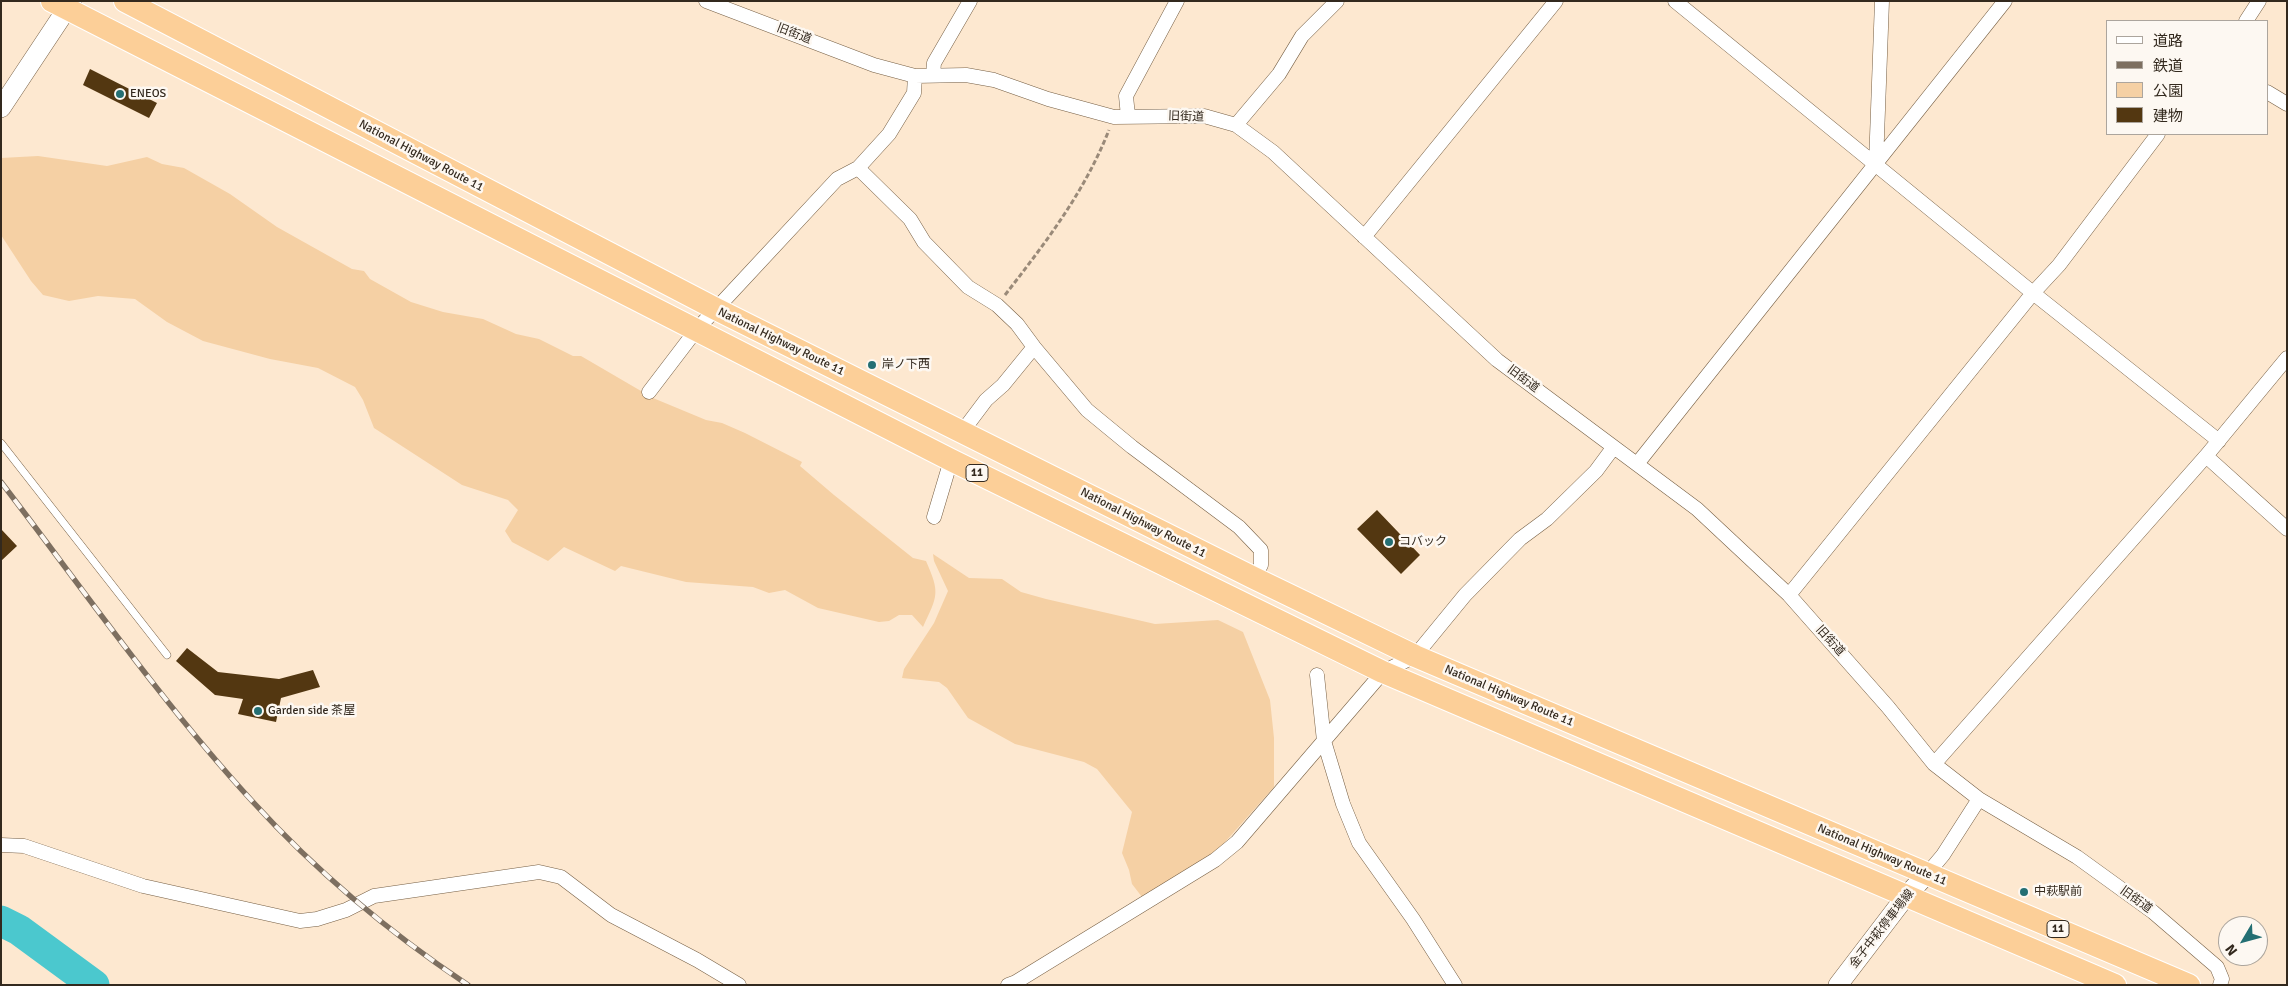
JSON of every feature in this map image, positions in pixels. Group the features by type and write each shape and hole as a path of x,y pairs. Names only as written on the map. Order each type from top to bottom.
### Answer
{"highway":[{"name":"National Highway Route 11","path":"126,1 716,309 1254,578 1415,656 2189,985"},
{"name":"National Highway Route 11","path":"64,4 951,460 1384,672 2115,985"}],"main road":[{"path":"1,108 64,4"},
{"name":"金子中萩停車場線","path":"1838,985 1906,896 1928,874"}],"street":[{"name":"旧街道","path":"706,1 726,7 874,65 915,76 933,74 966,75 994,80 1048,99 1121,116 1204,116 1236,125 1273,152 1497,360 1696,508 1789,595 1888,707 1934,764 1979,799 2077,857 2153,912 2217,967 2222,979 2220,985"},
{"path":"933,74 934,63 970,1"},
{"path":"1121,116 1126,96 1177,1"},
{"path":"1236,125 1279,74 1302,36 1337,1"},
{"path":"1364,237 1556,1"},
{"path":"1675,1 2033,293 2219,441"},
{"path":"1876,164 1882,1"},
{"path":"1637,464 2005,1"},
{"path":"2247,20 2259,1"},
{"path":"649,392 697,329 837,179 858,168 888,134 914,94 915,76"},
{"path":"2268,93 2287,104"},
{"path":"1789,595 2033,293 2059,265 2157,135"},
{"path":"858,168 910,219 924,242 968,287 997,305 1017,324 1087,410 1132,447 1239,527 1261,550 1261,565 1254,578"},
{"path":"962,432 986,400 1003,385 1034,347"},
{"path":"1934,764 2206,456 2287,358"},
{"path":"1014,984 1215,860 1237,842 1324,742 1336,725 1384,672 1415,656 1465,595 1520,539 1548,519 1596,471 1613,448"},
{"path":"2206,456 2287,529"},
{"path":"934,517 951,460"},
{"path":"1317,675 1324,742 1343,804 1359,843 1455,985"},
{"path":"1928,874 1943,856 1979,799"},
{"path":"1,845 24,846 143,886 300,921 317,919 346,910 374,896 539,872 561,877 611,915 739,985"}],"lane":[{"path":"1,443 167,654"}],"path":[{"path":"997,305 1057,228 1121,116"}],"green space":[{"path":"38,156 107,166 147,157 162,164 184,168 230,194 277,227 352,269 364,271 370,279 411,302 443,312 483,319 516,334 539,339 573,356 581,356 653,398 706,420 722,423 802,462 800,466 834,495 913,558 926,561 934,580 935,594 932,608 923,627 912,615 899,615 889,621 879,622 818,608 785,590 769,593 753,587 686,582 621,566 615,571 564,547 548,561 512,542 505,531 518,510 508,500 462,485 374,428 363,400 355,387 318,368 270,359 203,341 167,322 135,299 98,296 69,301 43,295 31,281 1,235 1,158"},
{"path":"933,554 969,578 1002,579 1021,592 1046,599 1155,624 1218,620 1243,632 1270,700 1274,738 1274,787 1218,850 1142,897 1132,884 1122,853 1132,812 1097,769 1084,762 1015,744 968,718 947,688 939,682 902,678 904,669 934,623 948,591 934,561"}],"building":[{"name":"ENEOS","path":"90,69 157,103 149,118 83,85"},
{"name":"コバック","path":"1377,510 1420,555 1401,574 1357,529"},
{"path":"1,529 17,546 1,561"},
{"path":"187,648 218,672 279,679 313,670 320,687 281,698 276,722 238,714 243,699 215,695 176,661"}],"waterway":[{"path":"1,921 19,930 94,985"}],"railway":[{"path":"1,482 155,685 219,764 277,828 355,900 410,944 468,985"}],"place":[{"name":"ENEOS","path":"120,94"},
{"name":"岸ノ下西","path":"872,365"},
{"name":"コバック","path":"1389,542"},
{"name":"Garden side 茶屋","path":"258,711"},
{"name":"中萩駅前","path":"2024,892"}]}
